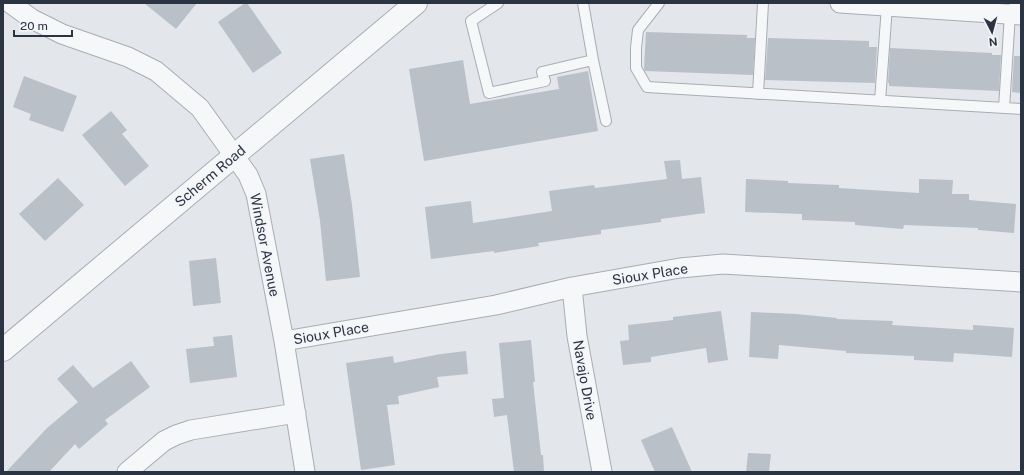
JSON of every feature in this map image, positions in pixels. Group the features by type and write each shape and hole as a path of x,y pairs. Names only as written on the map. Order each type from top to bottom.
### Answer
{"street":[{"name":"Windsor Avenue","path":"10,3 32,19 62,34 128,57 156,71 200,108 248,175 256,194 284,341 305,472"},
{"name":"Scherm Road","path":"3,350 416,3"},
{"path":"840,3 1016,11"},
{"name":"Sioux Place","path":"284,341 496,305 572,287 680,268 723,264 1021,282"},
{"name":"Navajo Drive","path":"572,287 577,336 602,472"},
{"path":"127,472 164,441 176,435 191,430 296,413"}],"lane":[{"path":"498,3 471,21 489,93 544,81 542,72 593,60"},
{"path":"583,3 606,121"},
{"path":"659,3 638,30 636,68 647,87 1021,109"},
{"path":"758,94 762,3"},
{"path":"880,101 888,4"},
{"path":"1004,108 1016,11"}],"building":[{"path":"144,3 197,3 176,29"},
{"path":"247,3 282,53 253,73 218,22"},
{"path":"646,32 747,35 747,38 755,38 753,75 645,71"},
{"path":"768,38 869,41 869,47 877,47 875,83 765,80"},
{"path":"890,48 992,53 992,55 1001,55 999,91 889,86"},
{"path":"1014,56 1021,56 1021,93 1012,92"},
{"path":"463,60 470,104 559,89 557,77 588,71 598,131 424,161 409,69"},
{"path":"24,76 77,96 63,132 29,120 31,114 13,107"},
{"path":"111,111 127,130 122,134 149,166 125,186 82,135"},
{"path":"344,154 352,205 360,277 326,281 320,221 310,159"},
{"path":"680,160 682,179 701,177 705,213 661,219 661,222 601,230 601,234 538,243 539,246 494,253 494,251 431,259 425,207 471,201 473,223 552,211 549,191 594,185 595,188 667,179 664,161"},
{"path":"58,178 84,205 45,241 19,214"},
{"path":"746,179 788,181 788,183 839,185 839,188 919,193 919,179 953,180 952,194 969,194 969,200 1016,204 1014,233 978,230 978,228 904,225 903,229 855,225 855,222 802,220 802,214 745,212"},
{"path":"216,258 221,303 193,306 189,261"},
{"path":"721,311 728,360 708,363 706,348 651,357 651,362 623,365 620,341 629,340 628,325 673,320 673,317"},
{"path":"751,312 796,314 837,318 836,319 893,321 892,325 973,330 973,325 1014,328 1012,357 954,353 953,362 914,360 914,356 846,353 846,351 779,345 778,359 749,357"},
{"path":"232,335 237,377 190,383 186,349 214,346 213,337"},
{"path":"531,340 535,382 533,382 544,472 514,472 507,415 494,417 492,399 504,398 499,343"},
{"path":"466,351 468,374 437,377 439,387 398,396 399,404 387,405 395,465 361,470 346,363 393,356 394,363"},
{"path":"131,361 150,387 105,420 108,424 79,449 75,444 49,472 6,472 47,428 78,402 57,379 73,365 93,388"},
{"path":"672,427 692,472 655,472 641,440"},
{"path":"748,453 771,454 769,472 746,472"}]}
